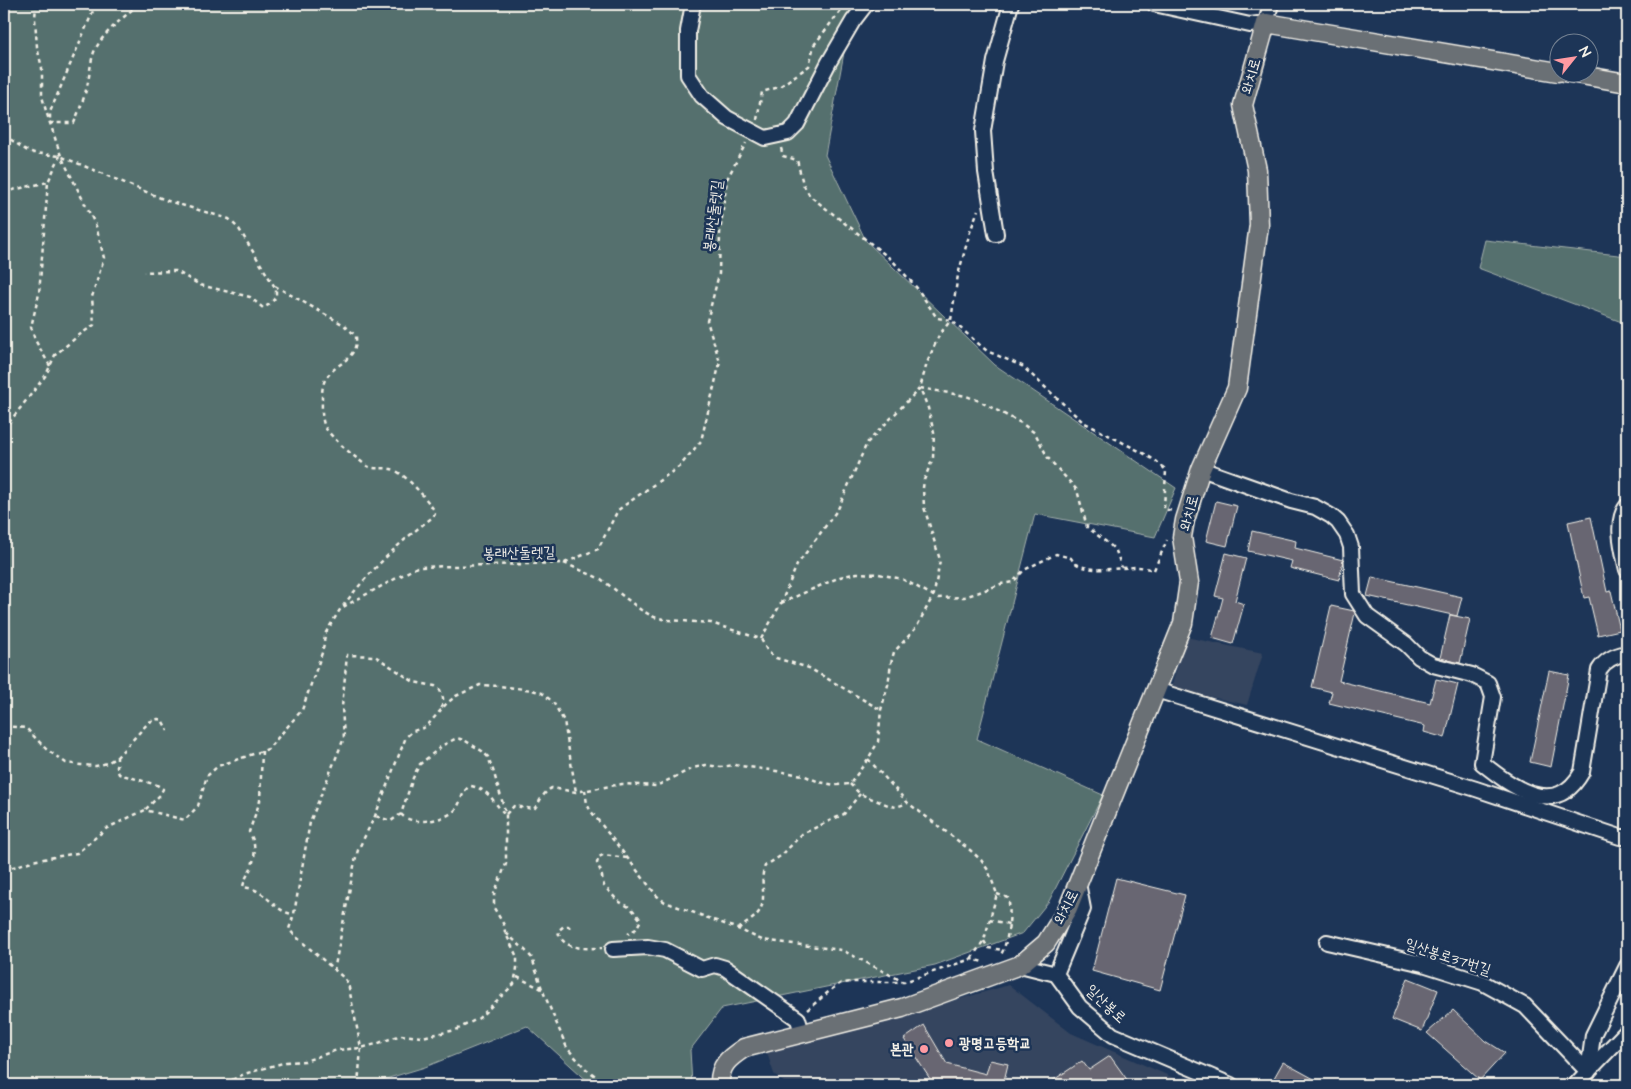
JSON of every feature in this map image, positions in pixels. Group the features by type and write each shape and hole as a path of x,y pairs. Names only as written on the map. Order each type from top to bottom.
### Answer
{"main road":[{"path":"1266,24 1548,70"},
{"name":"와치로","path":"720,1085 720,1074 729,1058 744,1048 800,1026 902,1008 1020,965 1046,943 1068,908 1183,623 1189,582 1182,537 1187,515 1201,469 1237,388 1259,225 1256,170 1242,105 1266,24"},
{"path":"1598,78 1627,83"}],"street":[{"path":"692,4 688,31 688,74 702,96 727,118 765,138 788,133 797,124 829,62 853,21 866,4"},
{"path":"996,234 988,188 983,131 995,61 1011,4"},
{"path":"1154,4 1250,25 1266,24 1271,4"},
{"path":"1201,469 1291,501 1315,507 1338,522 1347,535 1351,547 1353,594 1367,616 1406,644 1418,657 1433,665 1472,675 1488,684 1493,698 1476,789"},
{"path":"1627,506 1624,509 1619,532 1627,570"},
{"path":"1482,763 1510,785 1531,794 1542,796 1559,794 1576,783 1582,772 1599,670 1603,664 1627,652"},
{"path":"1156,690 1476,789 1620,837 1627,837"},
{"path":"1020,965 1056,974 1083,909 1078,883"},
{"name":"일산봉로37번길","path":"1326,942 1423,964 1483,983 1525,1006 1588,1072"},
{"path":"613,949 648,948 665,950 702,969 715,965 725,968 800,1026"},
{"path":"1588,1072 1593,1035 1627,966"},
{"name":"일산봉로","path":"1056,974 1080,1007 1112,1036 1232,1085"},
{"path":"1575,1085 1627,1031"}],"path":[{"path":"4,429 46,375 55,355 94,325 92,297 104,258 96,226 60,156 46,111 42,96 42,68 37,47 36,4"},
{"path":"50,123 50,112 96,4"},
{"path":"50,123 74,123 88,84 90,64 95,51 102,40 138,4"},
{"name":"봉래산둘렛길","path":"341,608 417,567 564,563 598,549 618,510 680,466 701,441 720,362 707,321 719,274 720,233 727,180 757,121 762,92 779,87 809,66 814,45 847,4"},
{"path":"4,134 26,150 34,153 60,156 168,201 229,219 239,229 274,286 276,297 263,308 250,297 200,284 176,272 144,272"},
{"path":"782,135 780,142 783,156 797,160 803,184 810,196 892,260 917,288 937,318 951,320 987,351 1022,366 1083,422 1156,461 1166,470 1164,509 1187,515"},
{"path":"50,366 35,340 31,327 39,294 48,182 60,156"},
{"path":"4,192 48,182"},
{"path":"761,639 781,603 797,565 838,509 867,443 920,388 927,363 939,335 951,320 956,282 970,232 988,188"},
{"path":"145,810 185,820 198,806 207,776 218,766 268,749 302,710 323,650 325,634 341,608 352,594 413,531 433,517 434,510 416,488 397,471 390,468 372,468 367,466 326,428 323,420 322,400 324,382 353,353 356,336 344,325 274,286"},
{"path":"920,388 966,396 977,400 1021,423 1035,433 1048,458 1078,490 1087,527 1116,551 1122,568"},
{"path":"850,784 878,742 881,710 894,652 916,628 934,594 940,560 924,507 923,488 924,480 933,458 934,433 928,408 920,388"},
{"path":"781,603 840,577 857,573 879,574 902,579 934,594 938,598 964,596 1013,582 1024,570 1056,554 1071,558 1073,562 1093,570 1140,567 1154,570 1165,542 1169,538 1182,537"},
{"path":"564,563 601,579 641,610 654,617 668,620 711,623 761,639 768,652 776,658 809,668 881,710"},
{"path":"358,1085 360,1048 348,983 290,931 310,822 344,738 342,707 347,655 375,656 414,682 435,686 440,690 443,698 440,711"},
{"path":"334,971 355,860 375,816 406,737 413,731 426,727 456,696 480,685 500,686 542,693 552,702 564,721 576,792"},
{"path":"4,726 26,728 46,749 66,762 96,766 107,763 117,756 152,720 162,720 168,732"},
{"path":"226,1085 244,1074 286,1062 305,1061 337,1050 360,1048 401,1036 422,1038 456,1030 479,1018 514,984 517,977 517,957 505,932 504,925 494,908 494,894 506,864 506,814 488,757 471,743 457,738 443,745 420,765 413,778 401,814 391,821 375,816"},
{"path":"262,751 260,802 249,832 254,843 255,855 243,887 257,891 280,910 288,914 294,914"},
{"path":"4,870 32,861 77,853 106,828 145,810 160,795 163,789 157,785 119,774 117,756"},
{"path":"800,1026 832,989 841,983 904,982 971,959 984,941 997,894 988,870 981,860 908,803 868,759"},
{"path":"506,814 514,806 534,809 545,792 552,788 576,792 622,784 656,786 694,768 706,765 721,767 734,765 803,775 819,782 835,785 850,784 860,794 896,807 908,803"},
{"path":"401,814 407,820 416,822 447,815 456,810 465,790 471,786 486,792 506,814"},
{"path":"585,790 590,810 657,896 666,902 762,940 842,950 904,982"},
{"path":"738,929 755,917 760,910 762,875 765,866 782,855 802,834 844,814 860,794"},
{"path":"570,928 564,926 558,931 560,937 567,945 613,949 616,941 636,929 641,920 631,908 618,901 604,886 597,859 603,856 628,859"},
{"path":"984,941 988,948 1004,950 1009,924 1009,900 997,894"},
{"path":"989,920 1009,924"},
{"path":"505,932 530,954 542,989 567,1048 586,1069 608,1085"},
{"path":"517,977 542,989"}],"shaded area":[{"path":"1186,637 1263,653 1247,705 1171,688"},
{"name":"광명고등학교","path":"1009,985 1071,1033 1190,1085 787,1085 774,1074 767,1053"}],"green space":[{"path":"4,4 853,4 825,155 866,241 995,365 1176,488 1155,537 1035,514 977,739 1103,795 1049,901 1023,933 935,965 722,1008 690,1050 692,1085 592,1085 527,1026 425,1067 371,1085 4,1085"},
{"path":"1485,240 1627,256 1627,324 1478,268"}],"building":[{"path":"1216,501 1237,506 1227,546 1206,541"},
{"path":"1591,517 1607,592 1611,591 1620,630 1598,635 1589,597 1584,598 1568,522"},
{"path":"1252,531 1296,541 1295,548 1343,560 1339,580 1290,568 1292,561 1248,551"},
{"path":"1226,553 1246,558 1235,601 1244,604 1233,644 1212,638 1223,598 1215,596"},
{"path":"1372,577 1462,597 1457,616 1367,596"},
{"path":"1331,606 1354,611 1355,613 1339,681 1430,703 1436,679 1458,684 1445,738 1424,732 1425,726 1329,703 1332,692 1312,687"},
{"path":"1450,615 1470,619 1460,663 1440,658"},
{"path":"1549,671 1569,675 1551,767 1530,762"},
{"path":"1116,878 1185,895 1160,990 1092,971"},
{"path":"1408,978 1438,990 1422,1031 1392,1019"},
{"path":"1453,1010 1486,1041 1505,1053 1480,1080 1427,1033"},
{"name":"본관","path":"924,1025 947,1064 986,1074 990,1060 1008,1064 1003,1085 934,1085 904,1039"},
{"path":"1110,1056 1128,1081 1121,1085 1046,1085 1082,1061 1089,1070"},
{"path":"1283,1062 1325,1085 1270,1085"}],"place":[{"name":"광명고등학교","path":"949,1043"},
{"name":"본관","path":"924,1049"}]}
